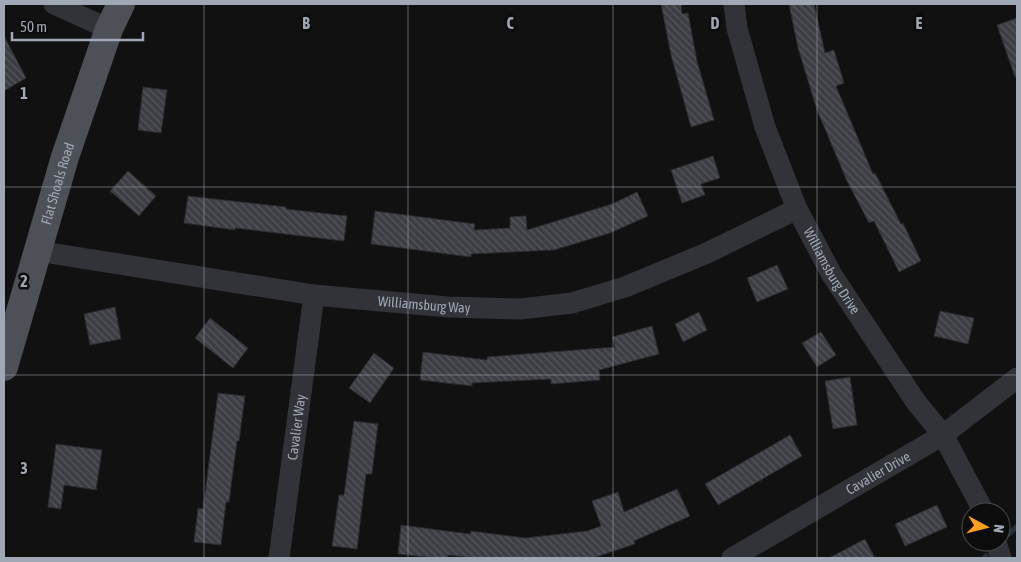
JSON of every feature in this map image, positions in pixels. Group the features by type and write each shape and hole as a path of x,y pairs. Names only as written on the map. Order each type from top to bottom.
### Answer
{"main road":[{"name":"Flat Shoals Road","path":"4,368 65,157 109,29 121,4"}],"street":[{"path":"54,4 109,29"},
{"name":"Williamsburg Drive","path":"734,4 737,28 765,127 796,209 832,275 916,402 943,436 979,502"},
{"name":"Williamsburg Way","path":"37,250 314,295 448,307 520,309 572,303 625,287 707,253 796,209"},
{"name":"Cavalier Way","path":"279,558 314,295"},
{"name":"Cavalier Drive","path":"732,558 943,436 1017,378"}],"building":[{"path":"661,4 681,4 682,14 688,13 697,61 714,120 691,127 671,55"},
{"path":"789,4 814,4 825,53 834,50 844,83 836,86 873,174 875,173 901,224 903,223 921,261 899,272 874,221 869,223 847,181 817,110 798,48"},
{"path":"1017,18 1017,76 1015,77 997,25"},
{"path":"4,36 26,78 4,91"},
{"path":"143,87 167,90 161,133 138,130"},
{"path":"713,156 720,178 701,184 705,195 682,203 671,170"},
{"path":"128,171 156,196 139,216 110,191"},
{"path":"637,192 648,216 610,233 554,250 471,254 471,257 371,244 375,211 475,224 474,230 510,228 510,217 526,216 527,230 612,204"},
{"path":"188,196 347,216 344,241 184,223"},
{"path":"777,265 788,289 757,302 747,278"},
{"path":"115,307 121,339 90,345 84,314"},
{"path":"940,311 974,318 968,344 934,336"},
{"path":"699,312 707,330 683,342 675,324"},
{"path":"210,318 248,348 233,368 195,338"},
{"path":"652,326 659,354 599,370 600,380 551,384 551,379 472,383 472,386 420,380 423,352 487,360 487,357 615,347 612,337"},
{"path":"821,332 836,355 817,367 802,343"},
{"path":"374,353 394,368 370,403 349,388"},
{"path":"850,377 857,425 833,429 825,381"},
{"path":"218,393 245,396 229,502 226,502 221,545 194,542 198,508 203,509"},
{"path":"354,421 378,424 372,474 366,474 357,549 332,546 339,495 344,495"},
{"path":"790,435 802,456 718,505 705,484"},
{"path":"56,444 102,450 96,490 64,485 61,509 48,507"},
{"path":"677,489 690,516 634,541 635,544 593,558 474,558 448,555 448,558 436,558 398,554 401,525 470,534 471,531 525,538 587,531 601,526 592,501 618,492 624,512"},
{"path":"937,505 947,527 905,546 895,524"},
{"path":"865,539 875,558 829,558"}],"waterway":[{"path":"1011,532 1017,526"}]}
